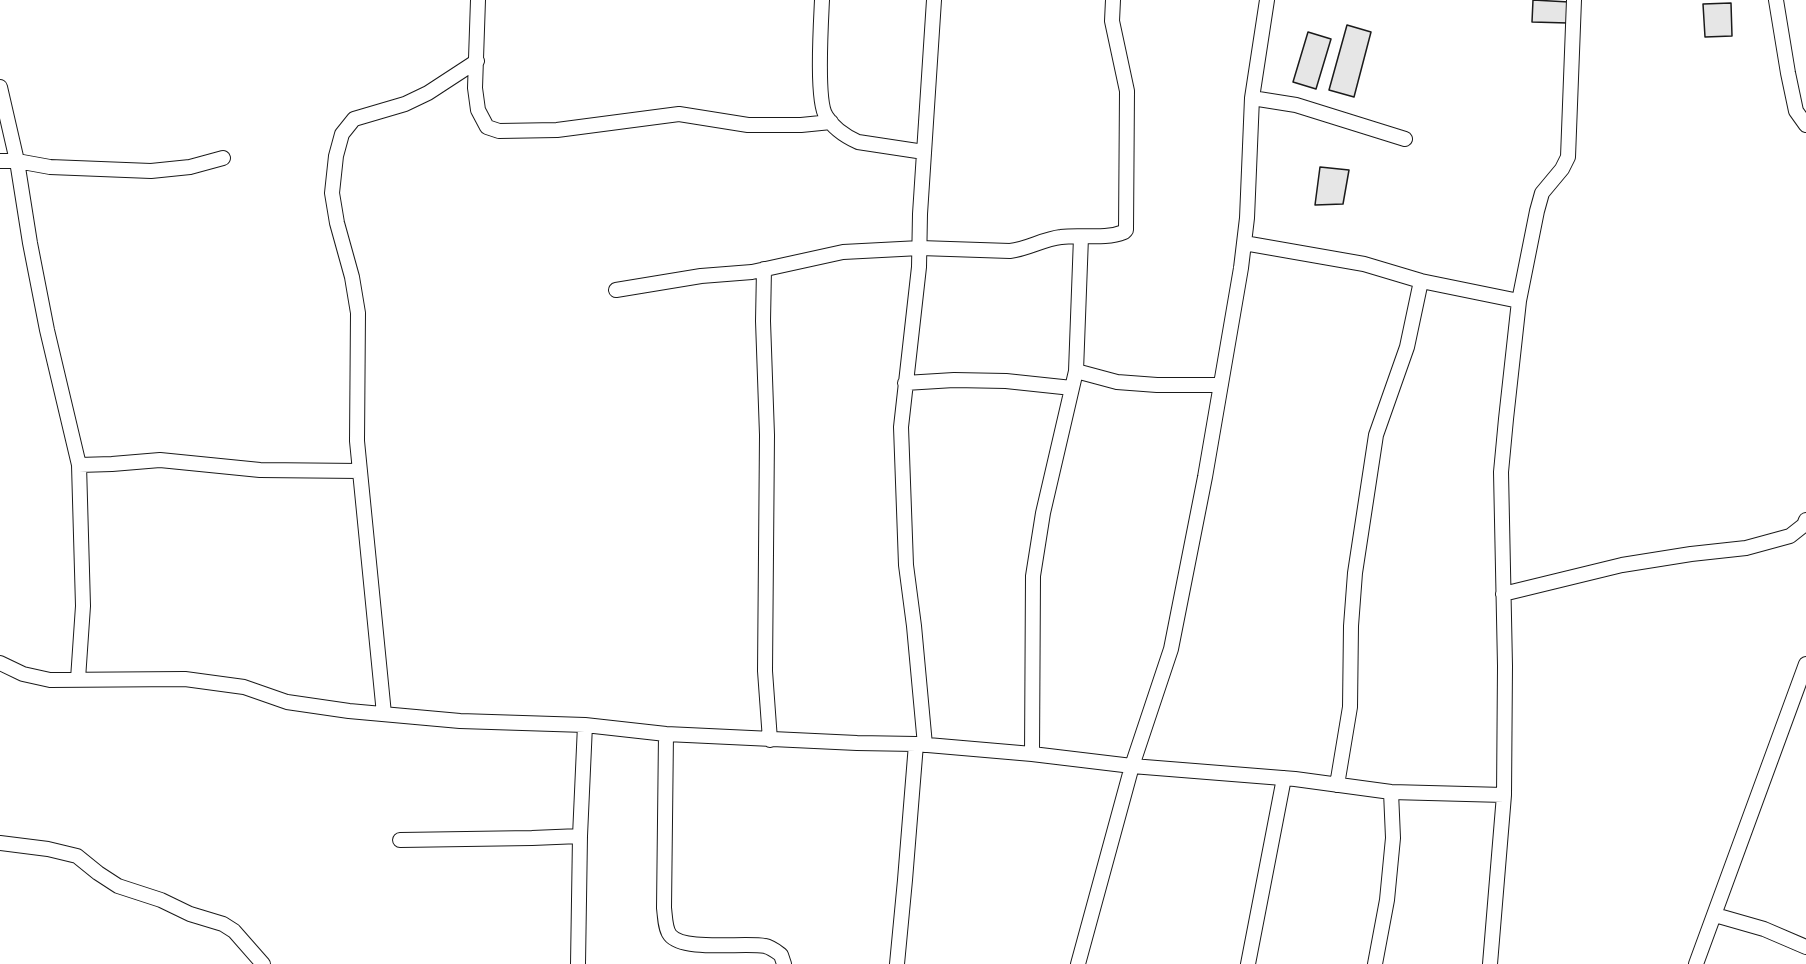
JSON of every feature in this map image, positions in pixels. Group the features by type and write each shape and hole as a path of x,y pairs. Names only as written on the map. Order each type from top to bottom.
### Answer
{"street":[{"path":"478,0 475,88 478,110 487,127 499,131 557,130 679,114 748,125 801,125 831,122"},
{"path":"822,0 821,94 825,116 849,138 858,142 924,152"},
{"path":"897,964 920,745 906,565 901,427 920,267 920,214 934,0"},
{"path":"616,290 700,276 752,272 843,252 920,248 1010,251 1045,240 1119,234 1126,230 1127,91 1112,21 1113,0"},
{"path":"1078,964 1132,766 1171,649 1205,477 1241,268 1247,218 1252,98 1267,0"},
{"path":"1490,964 1504,795 1501,472 1519,301 1542,194 1562,169 1568,157 1574,0"},
{"path":"1776,0 1797,111 1806,125"},
{"path":"384,714 357,441 358,313 352,277 337,223 332,194 336,156 342,134 354,119 428,93 477,61"},
{"path":"0,87 17,161 47,330 79,465 83,606 78,679"},
{"path":"1252,98 1296,105 1405,139"},
{"path":"0,161 17,161 50,167 151,171 190,167 223,158"},
{"path":"1032,754 1033,576 1043,513 1076,371 1081,237"},
{"path":"1244,243 1364,264 1421,281 1519,301"},
{"path":"764,269 763,321 768,435 765,671 770,740"},
{"path":"1337,785 1350,707 1351,626 1355,573 1376,435 1407,346 1421,281"},
{"path":"1076,371 1117,382 1157,385 1221,385"},
{"path":"905,384 954,380 1072,388"},
{"path":"79,465 160,460 260,470 360,471"},
{"path":"1503,594 1622,565 1746,548 1790,536 1805,523"},
{"path":"0,663 23,674 50,680 186,679 244,687 288,702 349,711 460,721 585,724 666,734 920,745 1284,778 1391,792 1504,795"},
{"path":"1696,964 1806,664"},
{"path":"578,964 585,724"},
{"path":"666,734 664,908 668,933 676,941 691,944 767,946 781,955 784,964"},
{"path":"1248,964 1284,778"},
{"path":"1375,964 1387,900 1392,848 1391,792"},
{"path":"400,840 580,836"},
{"path":"0,843 48,849 77,856 118,886 161,900 190,915 223,924 234,931 263,964"},
{"path":"1715,915 1764,930 1806,947"}],"building":[{"path":"1533,0 1569,2 1568,23 1532,22"},
{"path":"1731,3 1732,36 1705,37 1703,4"},
{"path":"1347,25 1371,32 1354,97 1329,90"},
{"path":"1308,32 1331,39 1316,89 1293,82"},
{"path":"1320,167 1349,170 1343,204 1315,205"}]}
